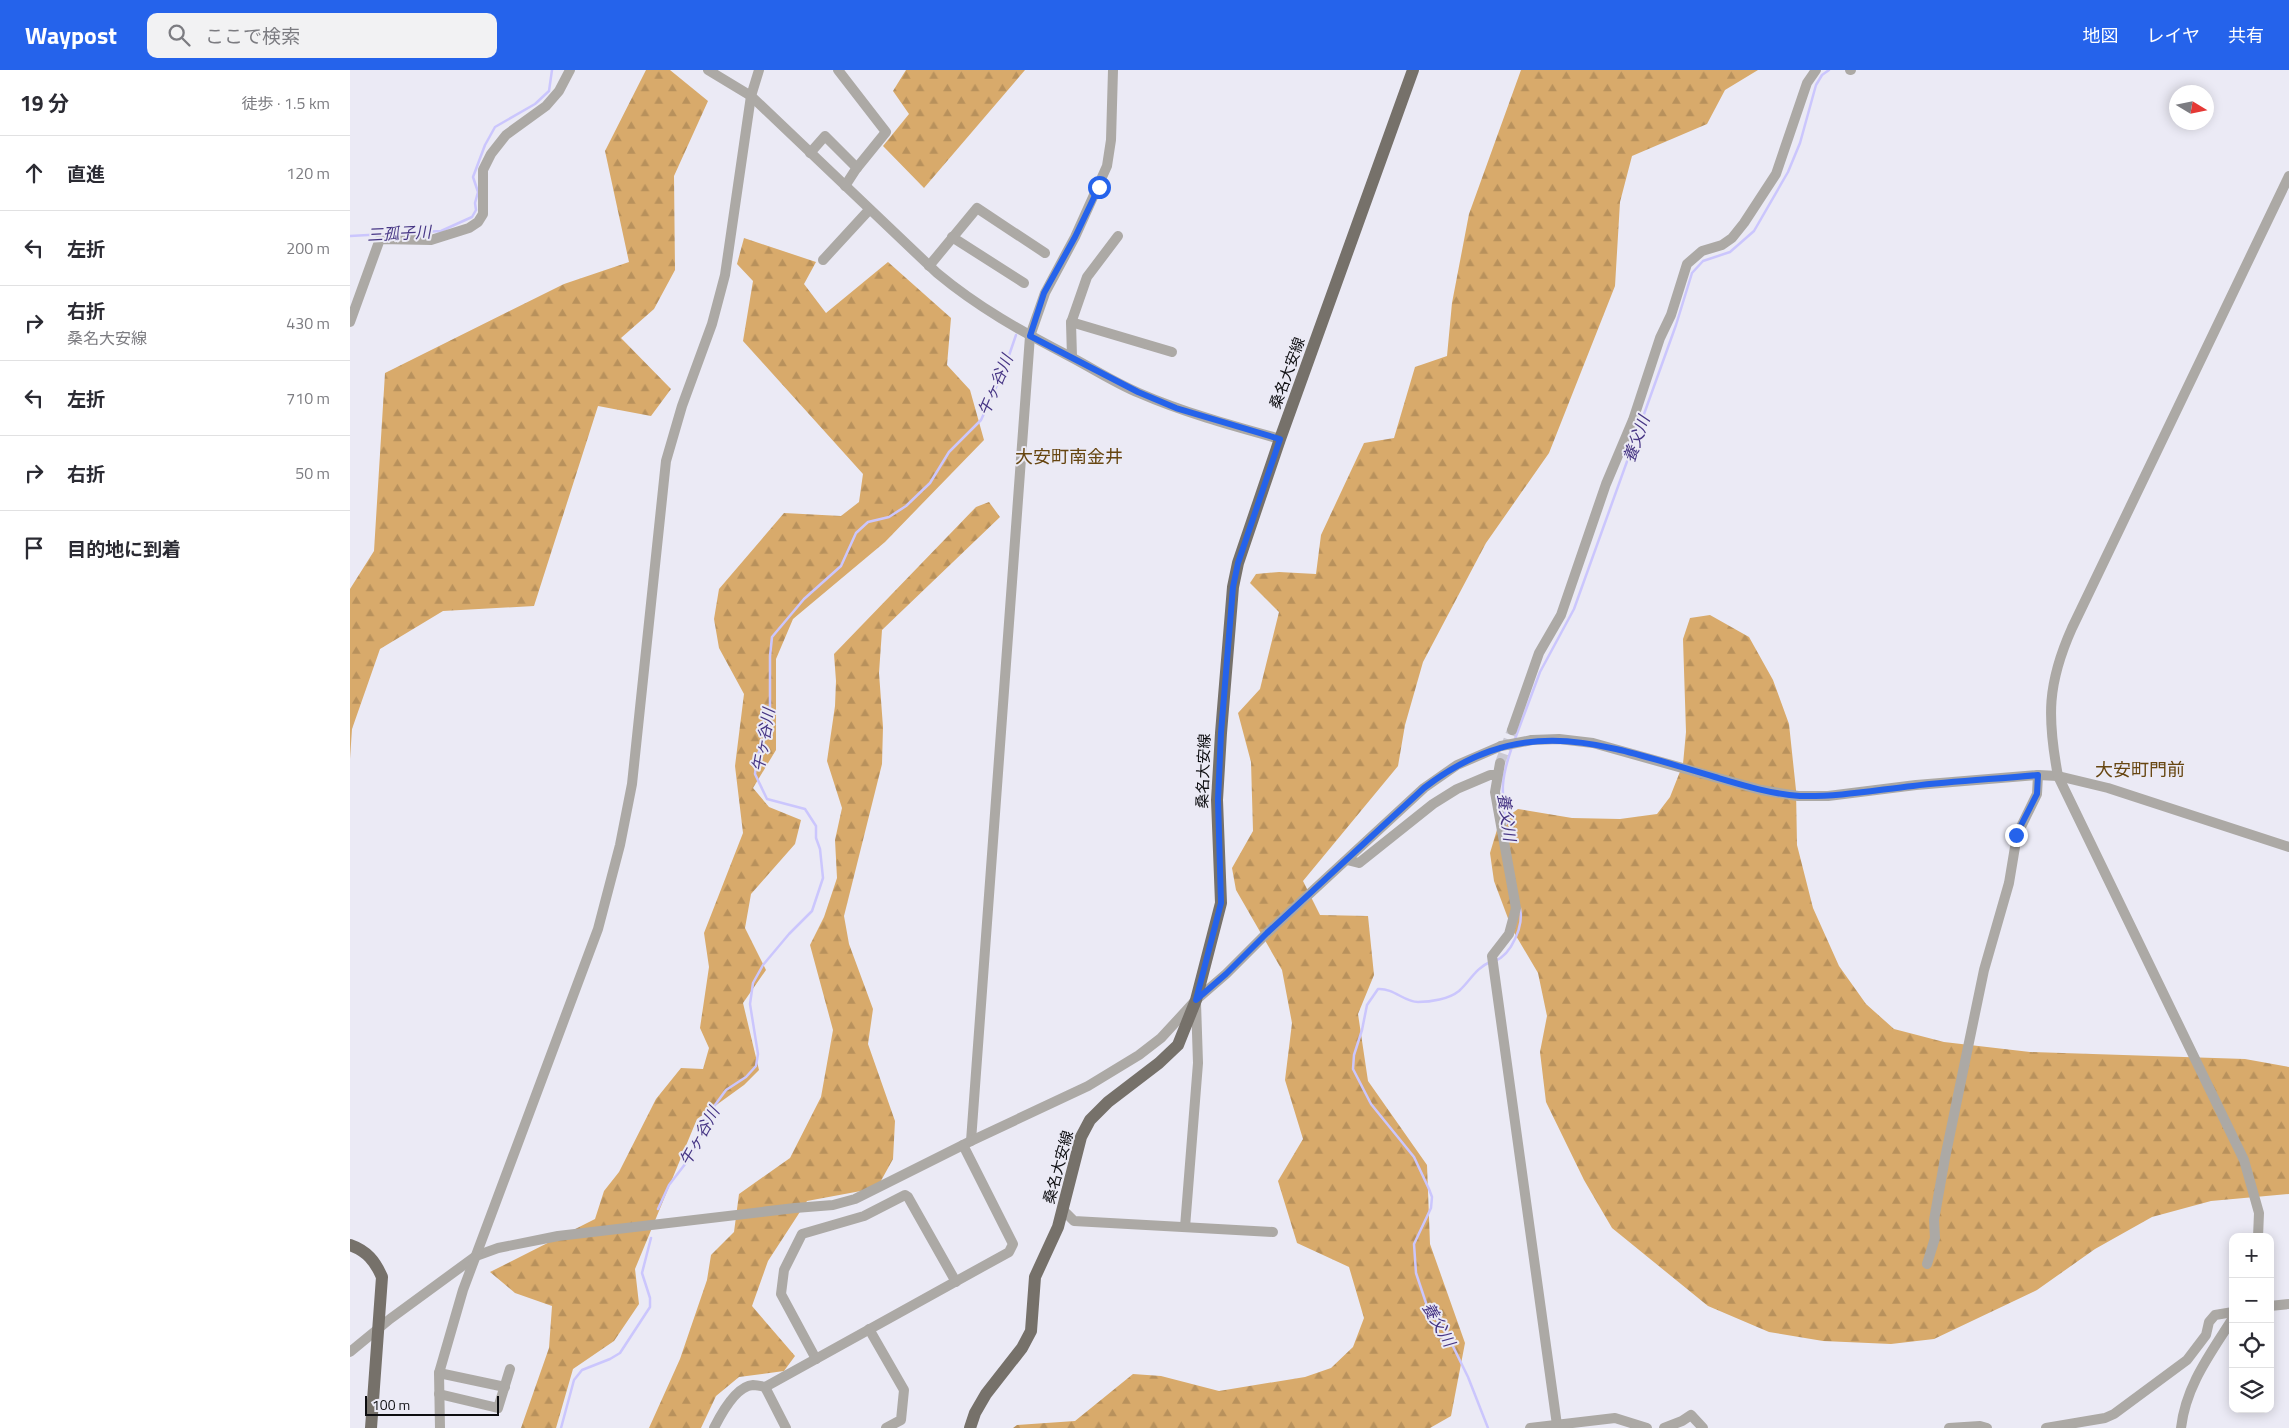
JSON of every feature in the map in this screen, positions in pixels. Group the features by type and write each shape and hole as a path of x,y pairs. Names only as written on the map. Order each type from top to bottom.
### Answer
{"main road":[{"name":"桑名大安線","path":"970,1428 975,1413 986,1394 1022,1348 1031,1331 1035,1277 1063,1210 1081,1137 1090,1120 1108,1102 1159,1063 1178,1045 1196,1000 1221,903 1218,800 1221,733 1233,587 1238,563 1280,439 1413,70"},
{"path":"350,1245 363,1250 376,1263 382,1277 371,1428"}],"street":[{"path":"350,322 380,239 432,240 469,228 478,222 483,214 483,170 492,154 506,135 546,106 562,87 570,70"},
{"path":"708,70 751,96 929,266 968,299 1030,336 1138,392 1176,408 1280,439"},
{"path":"440,1428 439,1373 463,1290 598,929 620,846 632,784 666,461 682,406 712,324 725,275 751,96 759,70"},
{"path":"838,70 886,132 845,186"},
{"path":"714,1428 723,1410 744,1388 753,1385 765,1387 1009,1252 1013,1244 967,1143 1030,336 1044,293 1075,237 1107,166 1112,131 1113,70"},
{"path":"1512,730 1539,653 1561,615 1606,484 1633,420 1660,338 1671,315 1687,264 1702,251 1722,244 1732,238 1744,223 1776,174 1807,83 1816,70"},
{"path":"810,153 825,136 857,168"},
{"path":"2258,1233 2259,1213 2244,1160 2058,776 2052,744 2050,702 2056,666 2062,650 2138,487 2289,176"},
{"path":"929,266 978,208 1045,253"},
{"path":"823,260 870,210"},
{"path":"1072,357 1071,322 1087,277 1118,236"},
{"path":"952,237 1024,283"},
{"path":"1071,322 1172,352"},
{"path":"350,1352 378,1328 476,1256 498,1248 558,1236 832,1205 855,1199 967,1143 1088,1086 1139,1056 1161,1038 1196,1000 1424,788 1441,775 1489,750 1519,742 1559,739 1593,743 1746,786 1798,796 1828,796 1916,785 2038,775 2058,776 2108,788 2289,847"},
{"path":"1500,763 1496,792 1516,908 1510,934 1492,956 1557,1424"},
{"path":"1350,856 1359,863 1449,794 1490,775 1497,775"},
{"path":"1927,1264 1935,1238 1934,1220 1945,1158 1984,970 2009,883 2016,835 2037,794 2038,775"},
{"path":"1185,1227 1198,1064 1196,1000"},
{"path":"816,1358 781,1294 784,1270 802,1234 864,1216 905,1196 908,1197 956,1282"},
{"path":"1063,1210 1074,1221 1273,1232"},
{"path":"2274,1306 2289,1304"},
{"path":"2046,1428 2105,1418 2114,1414 2187,1360 2206,1335 2209,1322 2215,1315 2229,1313"},
{"path":"2180,1428 2190,1390 2207,1358 2230,1323"},
{"path":"869,1329 904,1390 901,1420 886,1428"},
{"path":"439,1394 498,1408 510,1369"},
{"path":"439,1373 505,1387"},
{"path":"765,1387 786,1428"},
{"path":"1664,1428 1682,1422 1691,1415 1703,1428"},
{"path":"1530,1428 1615,1418 1647,1428"},
{"path":"1948,1428 1974,1426 1987,1428"}],"green space":[{"path":"646,70 670,70 708,101 674,176 675,270 654,309 621,338 671,389 651,416 598,406 534,606 443,611 380,649 352,729 350,759 350,589 374,551 385,373 564,284 629,262 605,151"},
{"path":"906,70 1025,70 924,188 883,146 909,114 893,91"},
{"path":"1521,70 1758,70 1725,90 1707,124 1632,156 1620,202 1615,286 1549,453 1486,543 1423,662 1405,725 1398,766 1303,881 1320,915 1368,916 1374,975 1358,1014 1368,1081 1427,1165 1430,1244 1465,1343 1451,1416 1430,1428 1013,1428 1017,1425 1075,1421 1133,1374 1161,1376 1219,1391 1305,1377 1331,1368 1353,1347 1364,1318 1349,1267 1297,1243 1278,1181 1303,1139 1285,1080 1292,1023 1282,970 1236,890 1232,868 1253,831 1251,762 1238,713 1260,689 1279,612 1250,583 1256,574 1279,572 1316,574 1321,535 1364,443 1394,438 1415,367 1447,356 1452,303 1469,214"},
{"path":"744,238 816,262 804,284 826,313 888,262 951,318 947,365 970,390 984,440 885,542 793,619 776,659 776,750 753,788 769,807 801,820 795,844 751,894 745,928 766,970 743,1003 759,1070 744,1085 697,1119 635,1269 639,1304 614,1341 573,1369 556,1428 521,1428 549,1348 552,1306 515,1293 490,1272 595,1219 604,1191 619,1172 656,1099 681,1068 703,1069 709,1048 700,1028 709,967 704,933 743,833 735,766 744,694 719,648 714,619 719,589 784,513 841,516 859,502 863,474 743,341 753,281 737,264"},
{"path":"989,502 1000,517 882,630 879,673 883,727 882,764 844,916 849,944 873,1009 868,1044 895,1121 893,1159 877,1188 807,1201 768,1261 752,1306 795,1356 784,1371 739,1377 716,1396 701,1428 649,1428 680,1359 707,1280 711,1255 734,1232 739,1194 790,1158 821,1097 833,1030 810,945 824,917 837,878 835,840 842,808 827,761 835,706 834,654 976,507"},
{"path":"1710,615 1749,637 1773,680 1789,724 1796,790 1797,845 1813,908 1839,966 1866,1004 1894,1029 1944,1042 2030,1052 2245,1059 2289,1067 2289,1194 2211,1201 2152,1217 2095,1249 2037,1290 1934,1339 1891,1344 1823,1341 1769,1332 1708,1306 1612,1228 1584,1180 1546,1102 1540,1052 1547,1016 1538,973 1512,929 1494,881 1490,853 1499,823 1518,809 1572,818 1620,819 1657,814 1670,797 1683,764 1686,732 1683,639 1690,618"}],"waterway":[{"name":"三孤子川","path":"350,236 441,231 472,217 476,210 475,203 478,192 473,177 485,145 495,127 535,104 549,91 552,70"},
{"name":"養父川","path":"1515,739 1540,672 1574,609 1676,325 1692,273 1703,261 1730,252 1754,231 1788,172 1800,143 1816,85 1822,75 1829,70"},
{"name":"午ヶ谷川","path":"658,1209 669,1185 689,1159 715,1105 726,1090 746,1077 756,1066 758,1054 750,1004 753,983 763,965 789,934 812,911 823,878 820,849 816,838 816,826 805,809 767,799 755,774 757,756 766,735 770,710 772,637 804,599 841,566 856,533 868,522 889,517 906,506 930,483 949,452 981,420 1004,370 1016,335"},
{"name":"養父川","path":"1506,824 1503,785 1512,747"},
{"name":"養父川","path":"1495,961 1507,952 1515,938 1520,922 1520,908"},
{"name":"養父川","path":"1488,1428 1468,1377 1446,1332 1427,1306 1416,1273 1414,1244 1431,1208 1432,1197 1429,1189 1414,1157 1371,1104 1353,1069 1354,1055 1367,1005 1378,989 1384,989 1413,1001 1440,1000 1459,991 1477,971 1490,962"},
{"name":"午ヶ谷川","path":"561,1428 574,1380 582,1370 620,1353 650,1307 650,1298 642,1273 651,1238"}],"tunnel":[{"path":"1500,763 1512,730"}],"district":[{"name":"大安町南金井","path":"1069,456"},
{"name":"大安町門前","path":"2140,769"}],"route":[{"path":"1099,187 1075,237 1044,293 1030,336 1138,392 1176,408 1280,439 1238,563 1233,587 1221,733 1218,800 1221,903 1196,1000 1424,788 1457,765 1489,750 1519,742 1559,739 1593,743 1761,790 1798,796 1828,796 1916,785 2038,775 2037,794 2016,835"}]}
